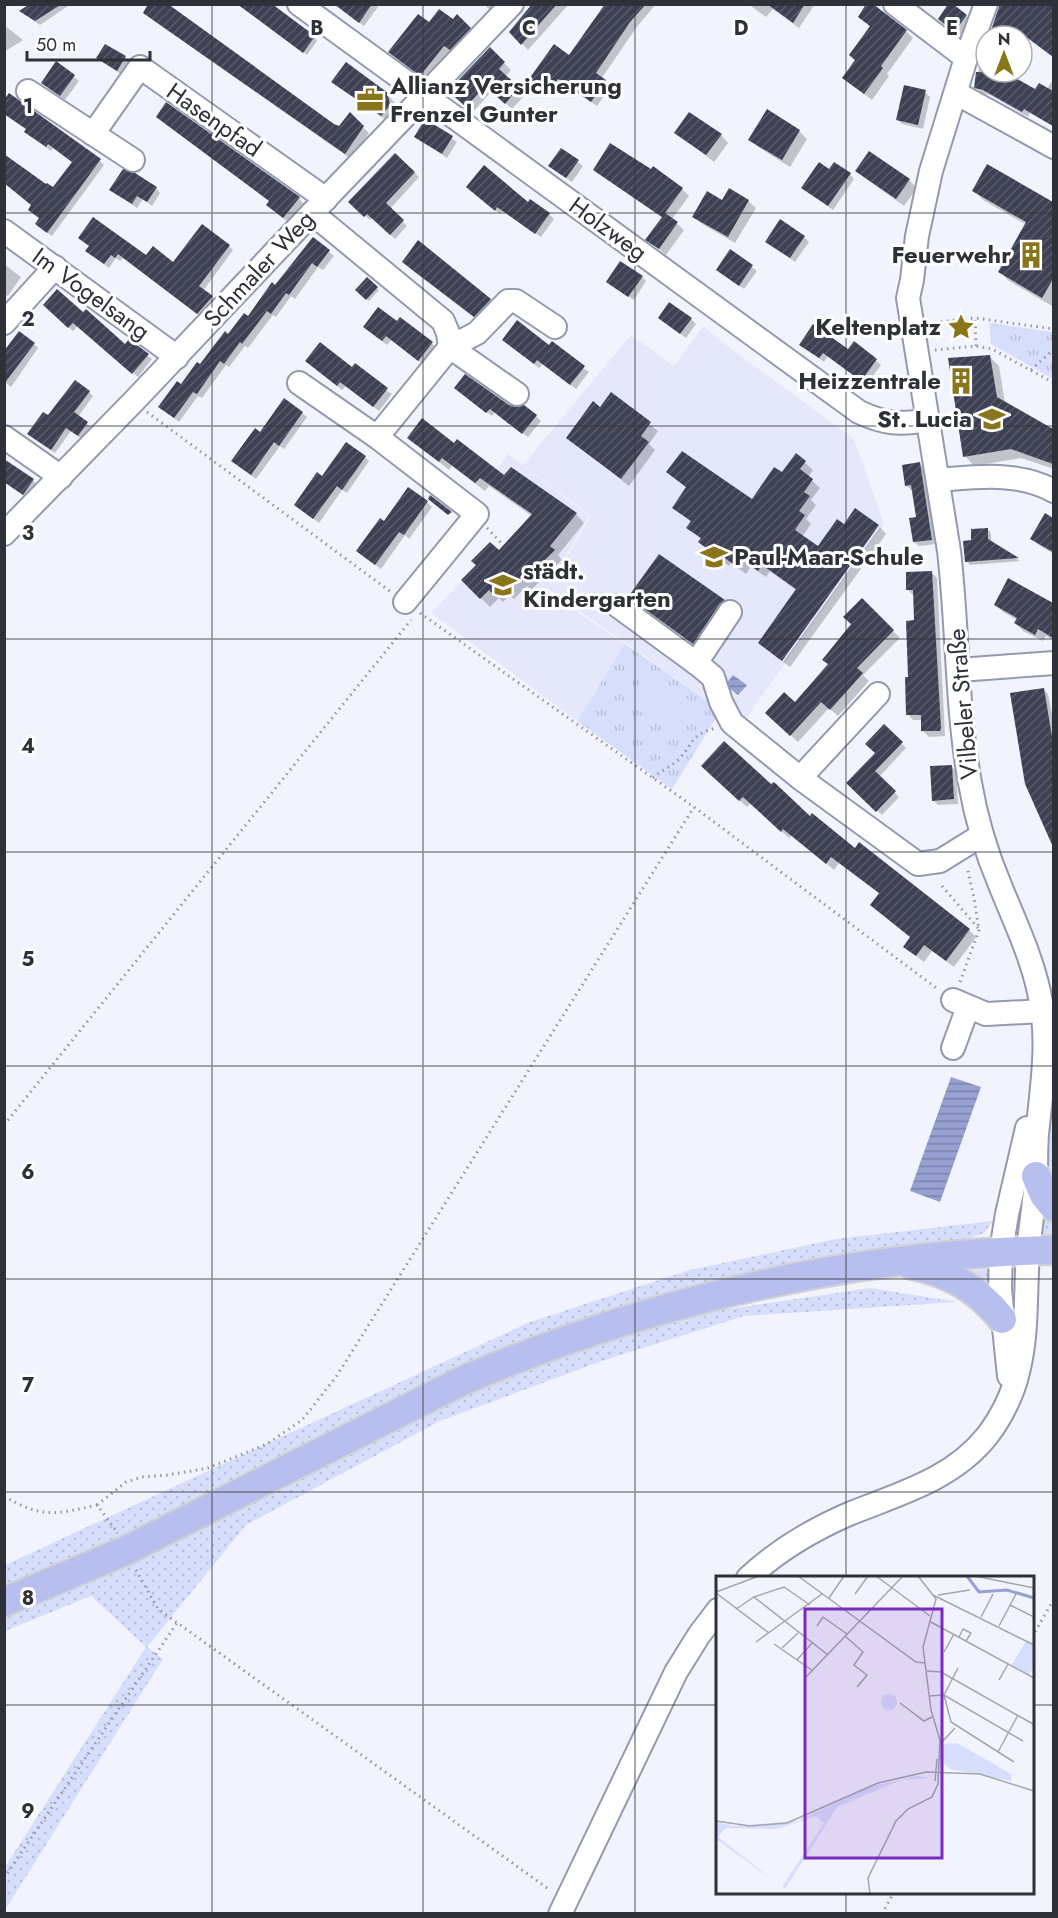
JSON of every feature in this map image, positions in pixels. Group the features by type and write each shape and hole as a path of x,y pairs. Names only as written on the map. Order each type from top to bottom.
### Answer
{"main road":[{"path":"1036,1176 1044,1195 1053,1208"},
{"path":"4,1602 125,1551 409,1406 464,1380 555,1343 654,1310 729,1290 812,1273 896,1261 1001,1251 1041,1250"},
{"path":"896,1261 937,1271 969,1286 983,1297 1002,1319"}],"street":[{"name":"Holzweg","path":"299,4 859,411 879,421 904,424 928,420"},
{"name":"Schmaler Weg","path":"4,534 177,357 512,4"},
{"path":"895,4 966,58"},
{"name":"Vilbeler Straße","path":"750,1576 772,1557 820,1527 905,1493 946,1472 969,1455 987,1436 1005,1407 1018,1372 1041,1250 1036,1176 1047,1024 1033,969 982,835 969,778 958,670 954,588 908,298 917,236 931,171 966,58 986,4"},
{"name":"Hasenpfad","path":"93,134 140,67 319,206"},
{"path":"28,91 133,160"},
{"path":"956,93 1053,147"},
{"path":"319,206 443,321 450,347 517,394"},
{"name":"Im Vogelsang","path":"4,231 177,357"},
{"path":"4,323 55,267"},
{"path":"377,437 450,347 477,333 508,301 516,301 555,327"},
{"path":"299,383 377,437 477,514 405,602"},
{"path":"4,437 61,477"},
{"path":"938,480 998,476 1016,478 1045,486 1053,491"},
{"path":"618,606 713,678 721,702 732,723 800,778 918,864 940,861 982,835"},
{"path":"696,663 730,612"},
{"path":"958,670 1053,663"},
{"path":"800,778 878,694"},
{"path":"953,1048 960,1004 986,1014 1047,1024"},
{"name":"Vilbeler Straße","path":"1010,1395 1000,1289 1001,1251 1024,1135 1044,1084"},
{"path":"564,1907 676,1672 716,1611"}],"path":[{"path":"975,318 976,346"},
{"path":"944,322 975,318 1053,329"},
{"path":"916,352 976,346 992,349 1053,383"},
{"path":"1031,370 1053,349"},
{"path":"134,401 405,602"},
{"path":"4,1125 417,611 694,807 960,1004 979,930 974,898 961,847"},
{"path":"653,778 680,758 700,733 732,723"},
{"path":"4,1496 38,1513 65,1512 97,1504 126,1482 142,1477 208,1468 267,1444 302,1420 336,1377 694,807"},
{"path":"942,886 979,930"},
{"path":"97,1504 115,1527 125,1551 158,1609 537,1881 564,1907"},
{"path":"1034,1634 1053,1599"},
{"path":"4,1878 177,1623"},
{"path":"882,1914 893,1894"}],"shaded area":[{"name":"Paul-Maar-Schule","path":"703,326 854,439 884,524 742,724 548,589 591,516 523,465 631,335 674,366"},
{"name":"städt. Kindergarten","path":"508,454 589,516 546,591 625,644 577,721 431,613 476,566 471,561 490,542 499,550 520,527 527,534 540,520 487,482"}],"green space":[{"path":"989,323 1053,332 1053,379 991,344"},
{"path":"625,644 721,710 672,789 577,721"},
{"path":"647,672 692,702 671,732 626,702"},
{"path":"1053,1068 1053,1196 1040,1163"},
{"path":"1040,1207 1053,1222 1053,1239 1041,1240"},
{"path":"993,1221 984,1233 960,1242 651,1299 5,1596 5,1565 530,1322 690,1270 836,1239"},
{"path":"992,1269 991,1301 949,1273"},
{"path":"870,1288 958,1302 744,1316 602,1361 440,1421 246,1525 147,1647 163,1659 5,1910 5,1867 146,1647 91,1596 5,1631 5,1612 518,1366 681,1316"}],"water":[{"path":"733,675 747,685 738,695 725,685"},
{"path":"951,1077 981,1087 940,1202 910,1191"}],"building":[{"path":"30,4 62,4 35,21 19,11"},
{"path":"148,4 168,4 334,124 339,126 350,112 364,126 345,154 143,13"},
{"path":"237,4 272,4 315,36 303,53"},
{"path":"334,4 372,4 359,23"},
{"path":"532,4 557,4 521,45 509,32"},
{"path":"605,4 646,4 630,22 596,73 606,80 591,102 558,79 548,92 529,79 554,44 569,55"},
{"path":"767,4 805,4 793,23"},
{"path":"866,4 873,4 907,30 864,94 842,78 855,60 849,55 870,26 858,17"},
{"path":"948,4 953,4 967,15 954,32 938,19"},
{"path":"1000,4 1053,4 1053,57 1034,43 1034,24 993,24"},
{"path":"439,9 453,19 457,14 471,28 450,50 444,46 420,76 388,52 418,14 429,22"},
{"path":"105,44 126,56 117,71 96,58"},
{"path":"490,47 505,62 499,69 519,87 505,104 485,86 466,107 448,91"},
{"path":"56,61 75,75 60,96 41,83"},
{"path":"346,62 388,93 390,106 381,116 331,82"},
{"path":"1039,83 1053,91 1053,126 1024,109 1022,112 983,90 974,88 974,84 1026,84 1035,89"},
{"path":"904,85 926,90 918,125 896,120"},
{"path":"9,93 101,159 47,233 35,224 39,218 28,210 31,205 4,183 4,154 53,187 72,162 48,144 46,147 24,132 26,129 4,114 4,100"},
{"path":"166,102 300,197 283,218 266,205 269,201 156,117"},
{"path":"767,109 800,130 782,160 748,140"},
{"path":"689,112 722,134 706,155 674,133"},
{"path":"425,119 453,136 442,154 414,137"},
{"path":"610,143 651,169 653,166 683,188 665,213 678,222 659,249 645,240 662,217 593,170"},
{"path":"561,148 579,160 566,178 548,166"},
{"path":"869,151 910,179 896,199 855,171"},
{"path":"395,153 415,172 386,203 404,220 390,235 367,214 364,217 348,202"},
{"path":"819,162 829,169 834,162 851,173 828,206 801,188"},
{"path":"987,164 1053,202 1053,279 1042,298 998,272 1026,222 972,191"},
{"path":"484,165 528,202 530,199 550,213 535,234 497,207 495,211 466,187"},
{"path":"123,169 135,173 157,187 147,202 137,196 132,204 109,190"},
{"path":"729,188 749,200 728,237 692,217 707,191 722,200"},
{"path":"93,217 146,255 153,246 173,262 202,224 230,245 199,286 213,296 197,314 118,254 115,258 111,255 104,264 85,251 89,246 78,238"},
{"path":"780,219 805,236 790,258 765,242"},
{"path":"313,237 330,250 317,267 312,263 289,295 286,293 271,314 267,311 224,364 220,361 197,394 193,392 174,418 158,407 177,381 181,384 197,362 200,364 225,331 228,334 244,313 248,316 272,282 275,285"},
{"path":"418,240 491,299 474,317 402,262"},
{"path":"730,249 753,265 739,286 716,270"},
{"path":"620,261 643,276 628,297 606,282"},
{"path":"367,277 378,287 366,300 355,290"},
{"path":"57,289 83,312 86,309 125,344 129,339 149,354 132,374 73,323 68,328 43,305"},
{"path":"669,302 692,318 680,334 658,318"},
{"path":"378,307 397,321 400,317 433,342 418,361 386,336 382,341 363,327"},
{"path":"517,320 549,345 552,341 585,366 570,385 537,360 534,364 502,340"},
{"path":"813,324 848,349 854,341 877,359 861,381 823,353 819,358 799,345"},
{"path":"19,331 35,343 4,384 4,351"},
{"path":"320,342 352,367 355,363 388,388 373,407 340,382 337,386 305,361"},
{"path":"990,355 997,397 1053,429 1053,464 1011,449 963,457 948,358"},
{"path":"465,374 509,405 516,407 524,405 537,415 522,434 490,409 486,413 454,388"},
{"path":"75,380 90,391 74,412 88,422 78,436 66,428 51,450 27,434 43,412 48,415"},
{"path":"611,392 651,422 641,436 649,442 621,479 566,438 593,401 600,407"},
{"path":"284,398 303,412 279,446 274,442 251,475 231,461 255,428 260,432"},
{"path":"422,418 454,443 457,439 504,475 511,467 577,513 550,546 555,550 522,582 517,579 505,591 500,587 494,595 489,590 480,599 461,580 476,565 471,561 490,542 499,550 532,514 480,478 475,483 442,458 439,462 407,438"},
{"path":"346,442 366,456 342,490 337,486 313,519 294,505 317,472 322,476"},
{"path":"682,451 752,499 774,467 782,472 796,453 806,461 800,469 813,479 804,492 810,496 799,511 805,515 795,530 818,546 837,519 844,524 855,508 879,525 782,661 758,643 796,589 762,565 758,571 743,560 738,567 723,557 721,559 698,542 701,538 686,528 691,521 672,508 686,487 666,472"},
{"path":"4,459 34,479 23,495 4,482"},
{"path":"920,462 932,540 913,542 909,518 916,517 911,485 905,486 902,465"},
{"path":"408,487 428,501 404,535 399,532 375,565 356,551 380,518 384,521"},
{"path":"430,495 452,512 448,515 428,499"},
{"path":"1045,513 1053,518 1053,552 1030,539"},
{"path":"988,528 988,539 1019,558 965,562 963,541 971,540 971,529"},
{"path":"659,554 725,600 719,605 693,644 628,597"},
{"path":"932,571 941,728 940,731 921,731 921,715 906,715 905,677 908,677 906,621 914,620 913,590 906,590 906,572"},
{"path":"1008,578 1053,603 1053,638 1038,629 1035,635 1014,623 1017,618 994,605"},
{"path":"862,598 894,630 857,668 863,673 830,710 821,702 790,736 765,713 784,692 795,702 828,664 822,660 851,624 843,617"},
{"path":"1044,688 1053,743 1053,847 1025,784 1010,693"},
{"path":"884,724 903,742 875,771 896,791 876,812 846,783 875,753 865,744"},
{"path":"724,741 771,784 774,782 810,816 812,813 855,848 859,842 970,929 946,961 924,945 916,956 903,947 910,937 870,905 879,893 831,857 826,864 783,829 781,832 743,797 739,801 701,766"},
{"path":"952,765 954,799 932,801 930,766"}],"place":[{"name":"Allianz Versicherung Frenzel Gunter","path":"370,100"},
{"name":"Feuerwehr","path":"1031,255"},
{"name":"Keltenplatz","path":"961,327"},
{"name":"Heizzentrale","path":"961,381"},
{"name":"St. Lucia","path":"992,419"},
{"name":"Paul-Maar-Schule","path":"714,557"},
{"name":"städt. Kindergarten","path":"503,585"}]}
